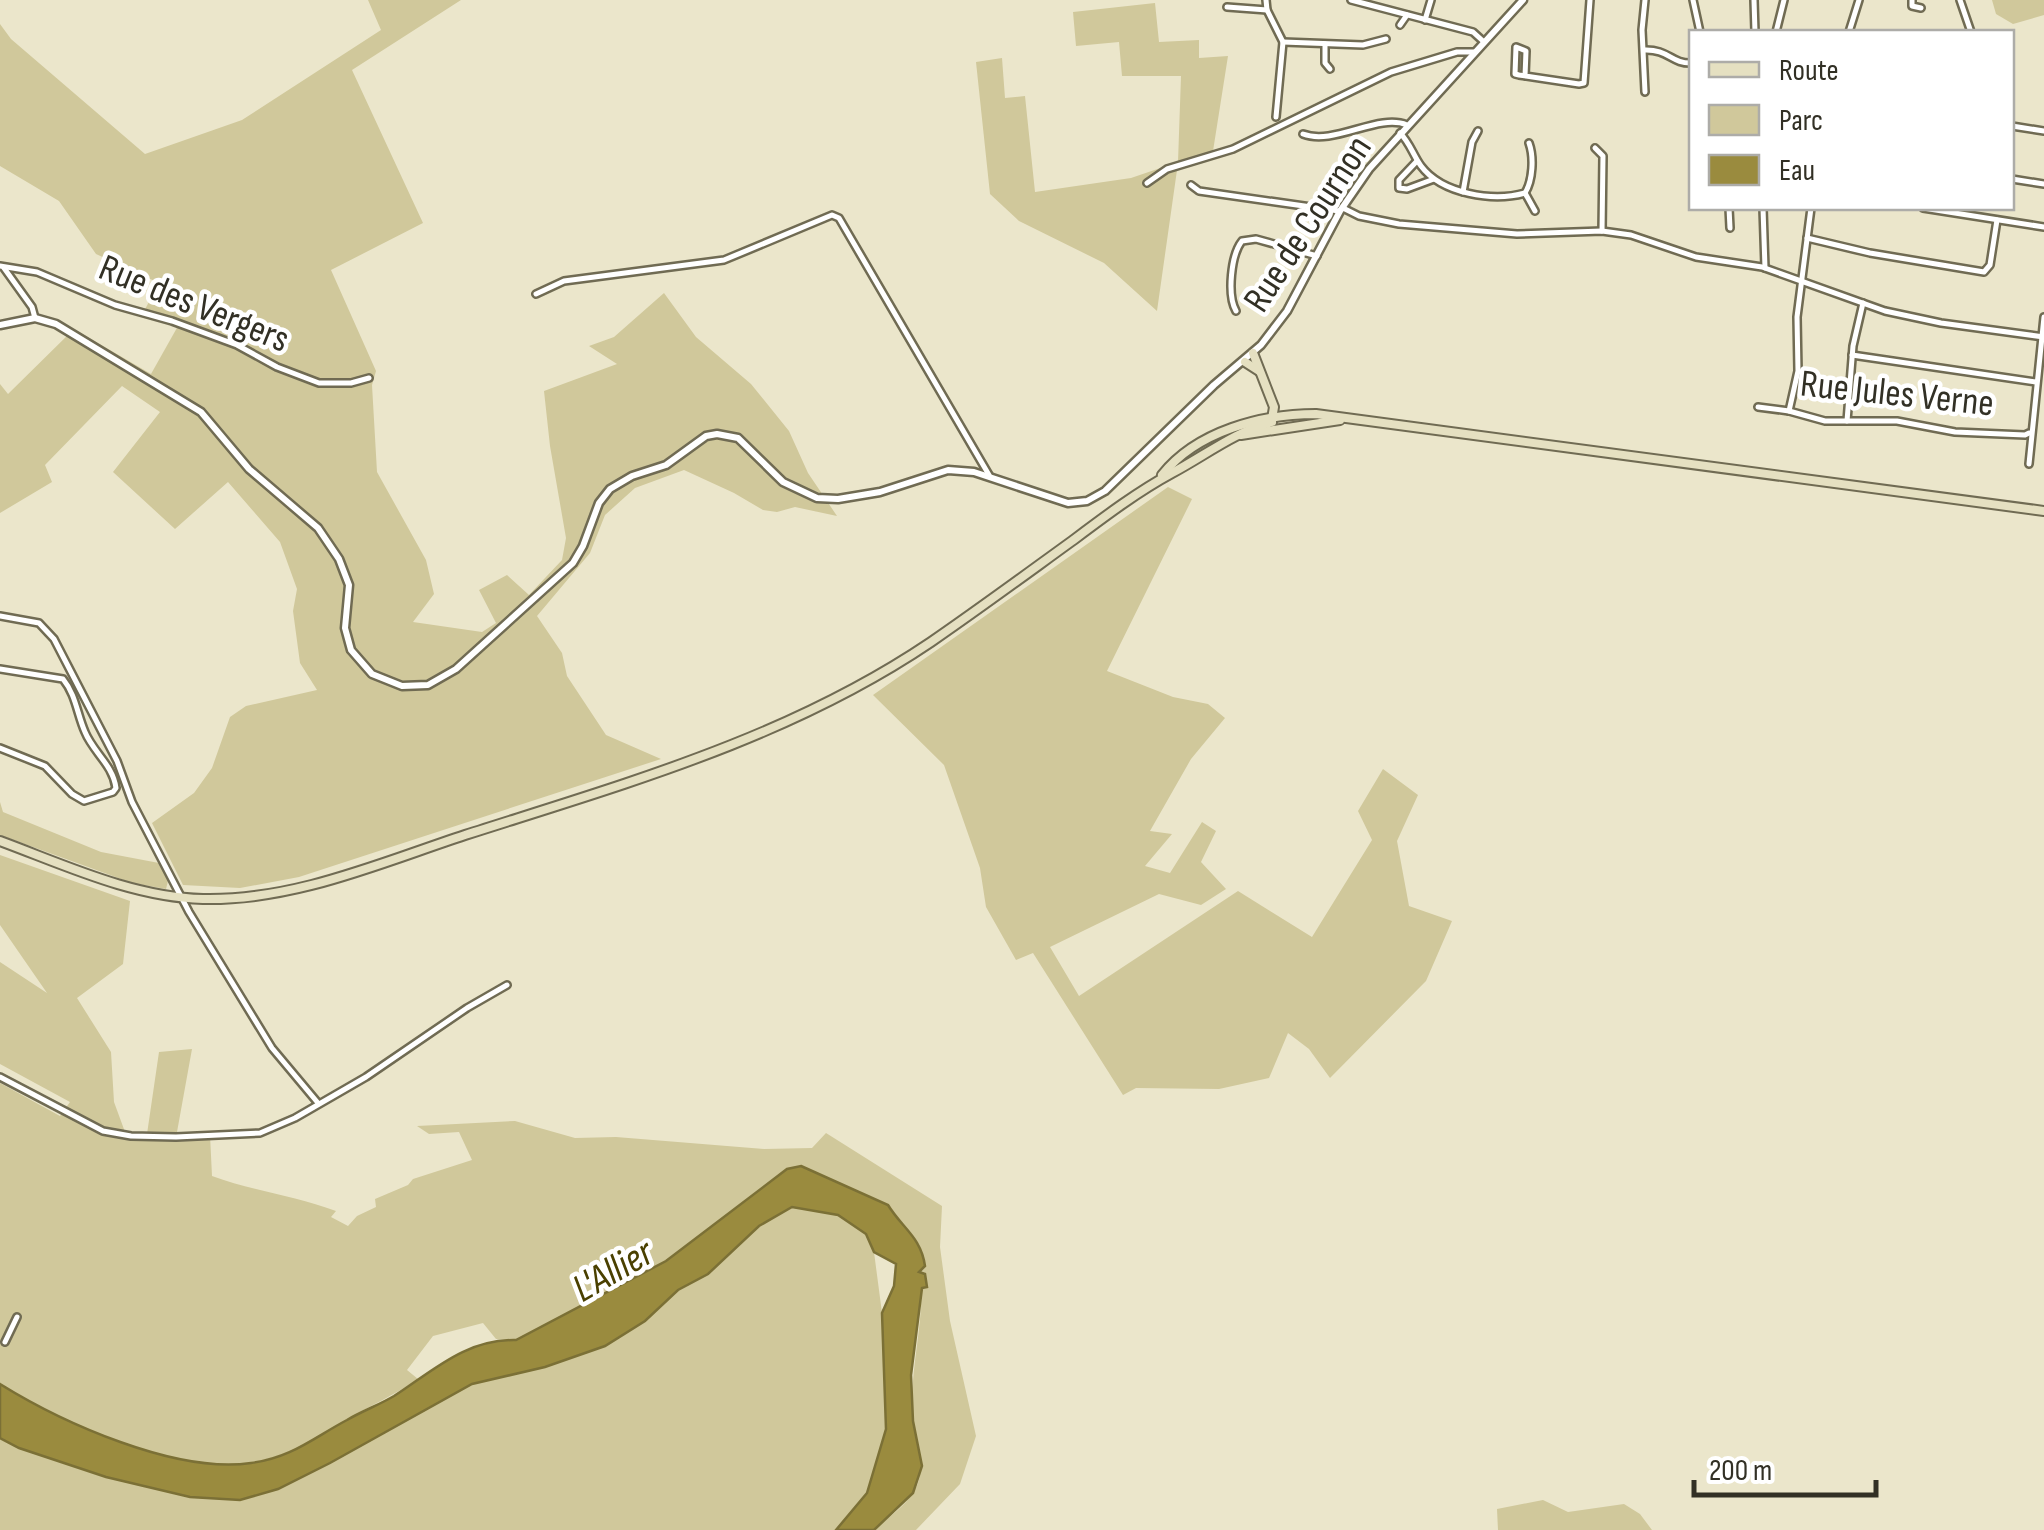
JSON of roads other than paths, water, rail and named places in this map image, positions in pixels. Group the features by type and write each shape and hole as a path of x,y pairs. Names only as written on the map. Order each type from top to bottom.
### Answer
{"main road":[{"path":"1254,353 1267,394 1266,411 1272,422"},
{"path":"1244,362 1259,371"},
{"path":"1160,478 1168,468 1215,436 1238,425 1344,419 2044,511"},
{"path":"0,841 102,878 180,897 274,894 335,878 662,771 803,716 908,657 1160,478 1236,436 1272,422"}],"street":[{"path":"1266,0 1266,10 1283,42 1276,117"},
{"path":"1351,0 1473,32 1484,42"},
{"path":"1425,20 1431,0"},
{"name":"Rue de Cournon","path":"990,478 1060,501 1087,502 1105,491 1214,385 1261,346 1287,311 1341,209 1369,169 1523,0"},
{"path":"1525,76 1526,51 1516,48 1512,70 1525,76 1584,83 1590,0"},
{"path":"1645,92 1646,0"},
{"path":"1693,0 1700,30"},
{"path":"1754,0 1756,30"},
{"path":"1776,30 1784,0"},
{"path":"1850,30 1859,0"},
{"path":"1912,0 1912,6 1921,8"},
{"path":"1960,0 1970,30"},
{"path":"1227,7 1266,10"},
{"path":"1400,25 1406,15"},
{"path":"1283,42 1362,45 1386,39"},
{"path":"1325,44 1325,63 1330,69"},
{"path":"1644,50 1663,50 1679,63 1689,63"},
{"path":"1147,183 1167,169 1233,149 1391,72 1457,52 1474,52"},
{"path":"1303,134 1319,138 1399,122 1407,124"},
{"path":"2014,126 2044,130"},
{"path":"1463,192 1472,142 1478,130"},
{"path":"1400,133 1434,179 1463,192 1504,196 1525,193 1529,188 1533,154 1529,143"},
{"path":"1595,148 1604,156 1602,231"},
{"path":"1417,161 1399,180 1399,188 1434,179"},
{"path":"2014,180 2044,184"},
{"path":"1191,185 1199,192 1341,209 1373,219 1462,230 1517,234 1602,231 1631,235 1696,256 1765,268 1862,303 1928,321 2043,337"},
{"path":"1525,193 1535,211"},
{"path":"1729,210 1730,228"},
{"path":"1763,210 1765,268"},
{"path":"1789,410 1798,370 1797,318 1811,210"},
{"path":"1935,210 2044,227"},
{"path":"536,294 564,281 724,260 832,214 839,218 990,478"},
{"path":"1807,238 1984,272 1990,266 1997,220"},
{"path":"1236,311 1231,303 1235,255 1240,242 1256,239 1317,256"},
{"path":"2,267 32,307 35,318"},
{"name":"Rue des Vergers","path":"2,267 38,272 114,305 172,320 319,383 352,383 369,378"},
{"path":"1846,421 1862,303"},
{"path":"2029,464 2044,317"},
{"path":"0,325 35,318 66,328 200,412 249,469 318,528 339,559 349,585 345,628 352,650 372,674 402,686 428,685 456,670 573,563 610,489 666,464 706,436 738,438 784,482 818,498 880,492 948,470 990,478"},
{"path":"1852,355 2036,382"},
{"name":"Rue Jules Verne","path":"1758,407 1789,410 1818,420 1896,421 1955,432 2030,432"},
{"path":"0,616 38,623 54,640 117,761 132,802 180,897 272,1048 318,1103"},
{"path":"0,668 63,679 78,706 85,732 108,766 116,788 84,801 45,766 0,748"},
{"path":"0,1077 103,1131 131,1136 260,1132 295,1118 366,1077 507,984"},
{"path":"5,1342 17,1318"}],"water":[{"path":"801,1166 888,1205 923,1256 925,1266 919,1272 925,1274 927,1287 922,1288 911,1375 913,1421 922,1466 913,1493 874,1530 836,1530 867,1493 886,1429 882,1313 894,1286 896,1264 874,1252 866,1234 838,1215 792,1207 759,1226 708,1274 678,1290 645,1321 605,1346 545,1367 472,1384 278,1489 240,1500 190,1497 106,1477 0,1438 0,1384 87,1429 155,1453 221,1464 278,1457 388,1399 466,1350 516,1340 666,1261 787,1169"}],"water label":[{"name":"L'Allier","path":"613,1271"}]}
